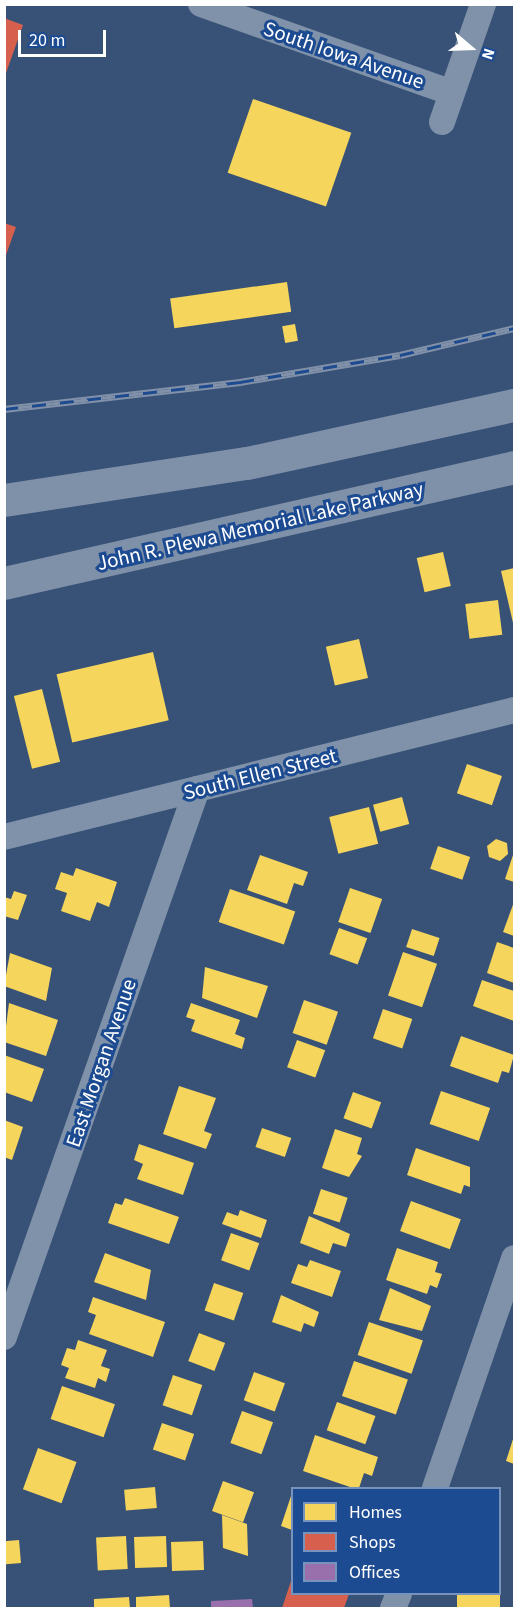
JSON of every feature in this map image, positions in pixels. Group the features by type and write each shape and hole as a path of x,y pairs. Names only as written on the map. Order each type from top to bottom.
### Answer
{"main road":[{"path":"4,500 247,463 514,405"},
{"name":"John R. Plewa Memorial Lake Parkway","path":"4,583 514,467"}],"street":[{"name":"South Iowa Avenue","path":"201,4 452,93"},
{"path":"442,122 483,4"},
{"name":"South Ellen Street","path":"4,837 514,710"},
{"name":"East Morgan Avenue","path":"4,1337 197,789"},
{"path":"435,1487 514,1258"}],"building: Homes":[{"path":"253,99 351,133 326,207 228,173"},
{"path":"287,282 291,312 174,328 170,298"},
{"path":"295,324 298,341 285,343 282,326"},
{"path":"443,552 451,586 425,592 417,558"},
{"path":"514,568 514,627 501,571"},
{"path":"498,600 502,635 470,639 465,604"},
{"path":"359,639 368,678 335,686 326,647"},
{"path":"153,652 169,720 72,742 57,674"},
{"path":"42,689 60,762 32,769 14,696"},
{"path":"467,764 502,776 492,805 457,793"},
{"path":"402,797 409,824 380,832 373,805"},
{"path":"369,807 378,844 338,854 329,817"},
{"path":"496,839 507,843 508,854 500,861 489,857 487,846"},
{"path":"438,846 470,857 462,880 430,869"},
{"path":"514,852 514,882 505,879"},
{"path":"260,855 308,872 303,886 294,883 287,904 247,890"},
{"path":"76,868 117,882 109,907 97,902 90,921 61,911 67,893 55,889 61,872 73,876"},
{"path":"350,888 382,899 370,933 338,922"},
{"path":"230,889 295,911 284,945 219,922"},
{"path":"14,891 27,895 18,920 4,916 4,897 11,899"},
{"path":"514,902 514,936 503,932"},
{"path":"339,928 367,938 358,965 329,954"},
{"path":"412,929 440,938 434,956 406,947"},
{"path":"497,942 514,948 514,983 487,973"},
{"path":"403,952 437,964 422,1007 388,995"},
{"path":"10,953 52,968 46,1001 4,986"},
{"path":"205,967 268,986 257,1018 202,998"},
{"path":"482,980 514,991 514,1021 473,1006"},
{"path":"304,1000 338,1012 327,1045 293,1033"},
{"path":"9,1003 58,1020 46,1056 4,1042"},
{"path":"191,1003 240,1020 235,1034 245,1038 242,1049 191,1031 195,1020 186,1017"},
{"path":"383,1009 412,1019 402,1048 373,1038"},
{"path":"461,1036 514,1055 509,1073 502,1071 498,1083 450,1066"},
{"path":"297,1040 325,1050 315,1078 287,1067"},
{"path":"4,1055 44,1069 32,1102 4,1092"},
{"path":"179,1086 216,1098 204,1131 212,1134 206,1149 163,1134"},
{"path":"441,1091 490,1108 479,1141 430,1124"},
{"path":"353,1092 381,1102 372,1129 343,1118"},
{"path":"4,1120 23,1127 12,1160 4,1157"},
{"path":"262,1128 291,1138 285,1157 255,1147"},
{"path":"335,1129 362,1138 357,1154 362,1156 349,1177 322,1168"},
{"path":"139,1144 194,1163 183,1195 137,1179 143,1164 134,1160"},
{"path":"416,1148 470,1167 470,1187 464,1185 461,1194 407,1175"},
{"path":"321,1189 348,1198 340,1222 313,1214"},
{"path":"125,1198 179,1217 169,1244 108,1223 115,1203 122,1205"},
{"path":"411,1201 461,1219 450,1249 400,1231"},
{"path":"240,1210 267,1220 261,1238 222,1224 227,1212 238,1216"},
{"path":"309,1216 350,1234 346,1247 333,1243 329,1254 300,1243"},
{"path":"231,1233 259,1243 249,1271 221,1260"},
{"path":"397,1248 438,1262 435,1272 442,1274 437,1288 430,1285 427,1294 386,1280"},
{"path":"105,1253 151,1270 146,1300 94,1282"},
{"path":"310,1260 341,1271 332,1297 291,1283 298,1264 307,1267"},
{"path":"214,1283 243,1293 234,1321 205,1310"},
{"path":"390,1288 431,1306 422,1331 379,1320"},
{"path":"281,1295 319,1312 314,1327 304,1323 301,1332 272,1322"},
{"path":"93,1297 165,1322 153,1357 89,1334 96,1315 88,1312"},
{"path":"369,1322 423,1341 411,1374 358,1355"},
{"path":"199,1333 225,1343 214,1371 188,1361"},
{"path":"78,1340 107,1350 101,1366 110,1369 106,1382 98,1378 95,1388 65,1378 69,1368 61,1365 67,1348 75,1350"},
{"path":"354,1361 408,1380 396,1415 342,1396"},
{"path":"254,1372 285,1383 275,1411 244,1400"},
{"path":"173,1375 202,1385 192,1415 163,1405"},
{"path":"62,1386 115,1404 104,1437 51,1419"},
{"path":"337,1402 376,1416 365,1444 327,1430"},
{"path":"242,1411 273,1422 261,1454 230,1443"},
{"path":"162,1423 194,1434 185,1461 153,1449"},
{"path":"315,1435 378,1457 372,1476 364,1473 359,1487 350,1487 303,1471"},
{"path":"514,1436 514,1464 506,1461"},
{"path":"38,1448 77,1462 61,1503 23,1489"},
{"path":"223,1481 254,1492 243,1522 212,1511"},
{"path":"155,1487 157,1508 126,1511 124,1490"},
{"path":"291,1496 291,1530 281,1526"},
{"path":"222,1515 247,1524 248,1556 223,1548"},
{"path":"126,1536 128,1569 98,1571 96,1538"},
{"path":"166,1536 167,1567 135,1568 134,1537"},
{"path":"19,1540 21,1563 6,1564 4,1541"},
{"path":"203,1541 204,1570 172,1571 171,1542"},
{"path":"169,1595 170,1608 136,1608 136,1597"},
{"path":"457,1595 500,1595 500,1608 457,1608"},
{"path":"129,1597 130,1608 94,1608 94,1599"}],"building: Shops":[{"path":"4,18 23,25 5,76 4,76"},
{"path":"4,223 16,227 6,255 4,254"},
{"path":"291,1581 291,1595 349,1595 344,1608 282,1608"}],"building: Offices":[{"path":"252,1599 253,1608 211,1608 211,1601"}],"railway":[{"path":"4,409 240,382 400,355 514,328"}]}
